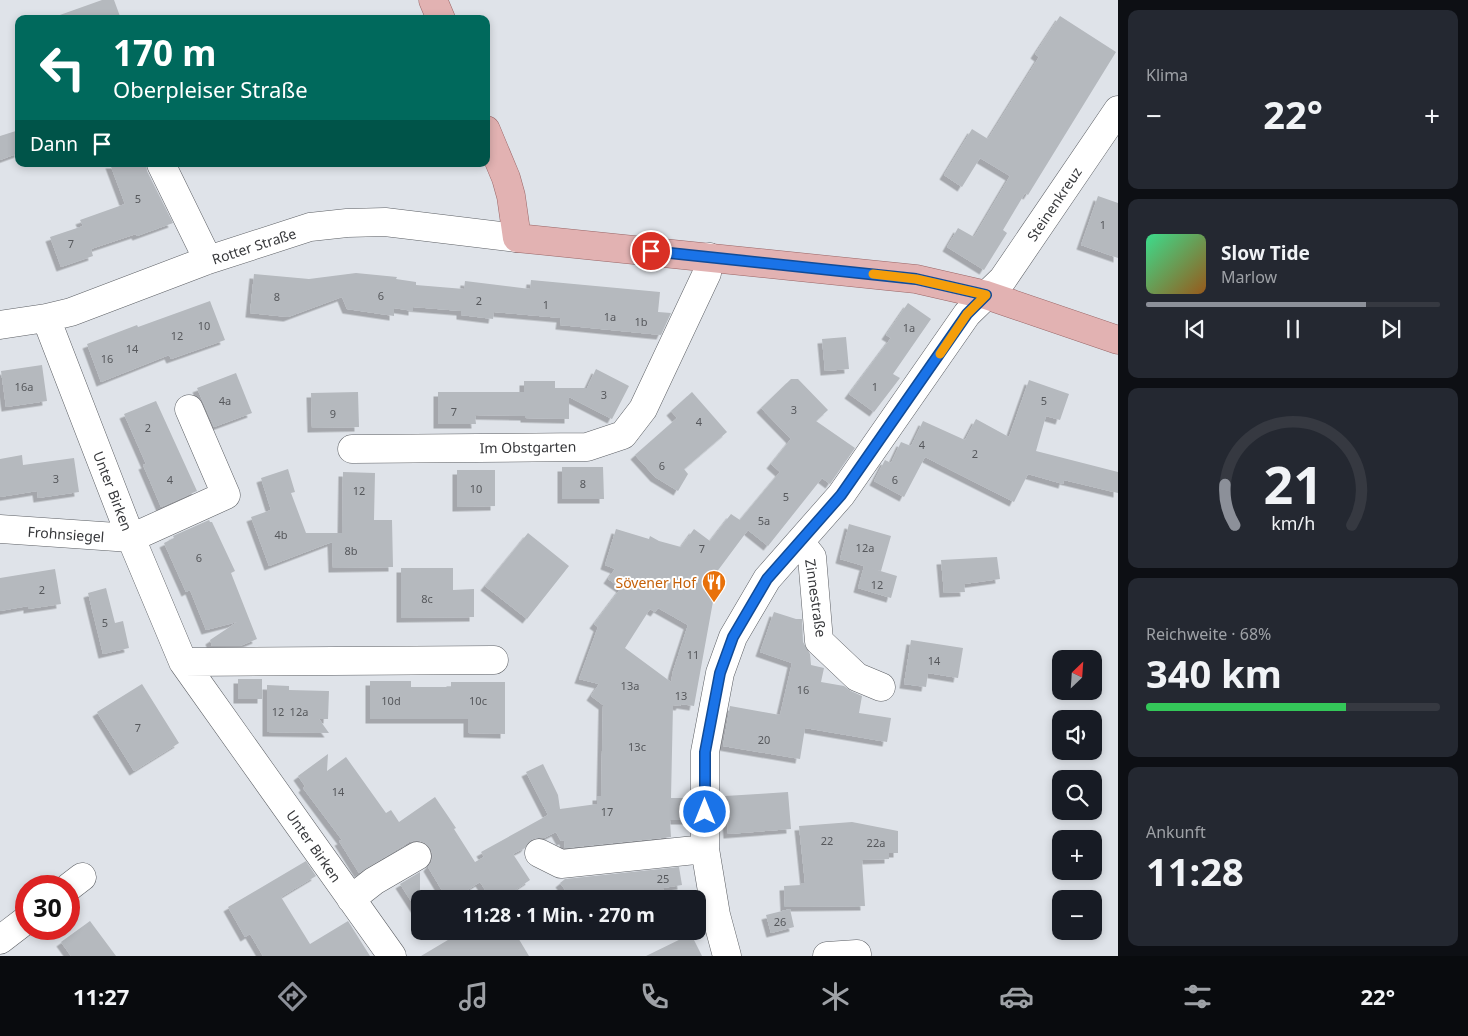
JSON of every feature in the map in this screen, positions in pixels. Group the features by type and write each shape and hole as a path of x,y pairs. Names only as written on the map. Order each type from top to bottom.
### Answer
{"main road":[{"path":"434,0 440,15"},
{"path":"490,140 506,178 511,196 517,238 916,279 986,295 1118,340"}],"street":[{"name":"Steinenkreuz","path":"986,295 1003,279 1118,110"},
{"path":"162,167 208,260"},
{"name":"Rotter Straße","path":"0,325 71,312 208,260 310,228 347,223 385,222 517,238"},
{"name":"Im Obstgarten","path":"352,449 587,447 623,435 643,409 708,273 709,257"},
{"name":"Zinnestraße","path":"727,956 716,915 705,849 705,752 720,673 733,637 767,579 841,495 967,314 986,295"},
{"name":"Unter Birken","path":"46,318 131,538 183,662 392,956"},
{"path":"131,538 226,495 189,409"},
{"name":"Frohnsiegel","path":"0,530 131,538"},
{"name":"Zinnestraße","path":"800,542 812,557 820,641 857,677 881,687"},
{"path":"183,662 494,660"},
{"path":"539,853 560,864 705,849"},
{"path":"351,899 374,881 417,856"},
{"path":"0,940 15,928"},
{"path":"827,956 857,954"}],"building":[{"path":"102,0 114,0 120,15 60,15"},
{"path":"1060,16 1116,52 1028,195 1025,193 1003,230 1007,233 984,270 947,247 958,228 974,237 1010,176 980,158 962,187 944,175 972,129 988,139 1039,57 1035,54"},
{"path":"15,131 15,154 0,160 0,136"},
{"path":"111,167 146,167 173,223 137,236 136,234 91,249 93,256 61,267 50,237 83,226 80,220 125,204"},
{"path":"1098,196 1118,203 1118,258 1081,245"},
{"path":"356,273 397,277 396,279 416,282 416,285 464,289 465,281 530,289 531,280 660,292 658,312 671,313 661,335 560,325 561,318 494,312 493,319 461,315 461,311 413,307 413,311 394,308 394,316 347,309 342,297 288,317 250,313 254,274 309,279"},
{"path":"210,301 225,340 171,359 169,355 101,382 87,344"},
{"path":"908,303 931,319 893,374 900,378 874,412 849,394 891,338 886,335"},
{"path":"846,337 849,369 825,371 822,339"},
{"path":"42,365 47,401 6,407 1,371"},
{"path":"596,369 629,386 612,419 569,397 569,419 475,415 476,424 438,424 438,392 524,392 524,381 555,381 555,388 587,388"},
{"path":"236,373 252,413 214,427 197,388"},
{"path":"791,379 798,379 828,410 816,421 855,448 830,484 822,478 768,546 748,530 716,573 718,574 694,706 673,705 671,798 687,798 688,820 670,820 671,837 565,848 564,840 561,841 556,832 544,838 531,840 525,848 513,854 530,880 515,890 485,890 480,882 467,890 442,890 428,867 433,856 431,849 425,843 417,840 409,842 359,873 339,841 342,840 303,788 305,786 298,776 328,754 327,771 346,757 386,813 391,810 399,822 435,797 456,828 454,829 475,862 484,857 481,852 548,815 526,772 543,764 558,795 560,809 597,804 597,796 601,796 603,705 591,696 599,684 579,679 598,627 594,624 621,588 608,579 615,569 605,565 616,529 649,539 650,536 659,541 681,547 694,529 710,541 731,514 740,520 780,472 771,464 791,439 761,408","holes":["658,608 688,625 671,682 625,648 650,609 655,612"]},
{"path":"1029,380 1069,394 1060,420 1046,416 1036,451 1118,472 1118,493 1064,480 1063,484 1028,474 1014,502 925,457 904,497 874,481 885,460 891,463 901,442 911,446 923,421 965,440 976,419 1009,437"},
{"path":"358,392 359,427 312,428 311,393"},
{"path":"692,392 727,432 684,469 688,474 678,491 655,477 635,455 677,418 671,411"},
{"path":"156,401 197,491 161,507 143,465 146,464 124,414"},
{"path":"22,455 23,465 74,458 79,492 38,498 37,491 0,497 0,459"},
{"path":"562,467 603,467 604,499 562,499"},
{"path":"288,469 295,492 291,493 306,533 342,533 343,472 375,473 374,520 392,520 393,567 333,568 332,542 269,566 251,517 271,510 261,478"},
{"path":"457,470 495,470 495,506 457,507"},
{"path":"209,520 212,522 235,571 231,573 257,639 240,646 212,646 210,640 237,622 206,630 190,590 186,592 164,543 174,538 173,536"},
{"path":"849,524 891,536 881,571 840,559"},
{"path":"528,533 569,566 527,619 485,586"},
{"path":"997,557 1000,579 964,584 965,592 944,593 941,560"},
{"path":"864,566 897,576 891,598 858,588"},
{"path":"401,568 453,568 453,590 474,589 474,617 401,618"},
{"path":"55,569 61,604 28,609 28,606 0,611 0,578"},
{"path":"106,588 115,623 123,621 129,648 103,654 88,593"},
{"path":"774,612 802,619 803,642 810,654 811,665 824,668 821,682 844,686 862,696 859,713 891,718 887,742 805,728 800,759 723,746 730,706 780,715 792,663 760,652"},
{"path":"911,640 963,648 958,678 928,673 926,687 904,684"},
{"path":"238,679 262,679 262,699 238,699"},
{"path":"370,681 411,681 411,687 451,687 451,682 505,682 505,734 468,733 468,719 370,719"},
{"path":"142,684 179,743 134,771 97,712"},
{"path":"267,685 289,686 289,690 329,691 328,719 319,719 329,733 267,732"},
{"path":"788,792 791,829 728,834 725,796"},
{"path":"852,822 898,831 898,853 889,853 889,859 862,860 865,906 785,907 784,886 805,883 799,826"},
{"path":"306,861 316,876 281,897 310,944 348,921 370,956 263,956 250,934 245,937 228,907"},
{"path":"679,867 682,885 663,888 663,890 565,890 560,883 565,879"},
{"path":"420,872 420,890 411,890 411,901 400,884"},
{"path":"790,909 794,927 771,933 766,915"},
{"path":"90,921 116,956 71,956 61,942 64,940 80,940 80,928"},
{"path":"448,940 519,940 529,956 421,956"},
{"path":"679,940 694,940 702,956 646,956"}],"slow traffic":[{"path":"873,274 916,279 986,295 967,314 940,354"}],"place":[{"name":"Sövener Hof","path":"714,603"}],"route":[{"path":"651,251 916,279 986,295 967,314 841,495 767,579 733,637 720,673 705,752 705,812"}]}
